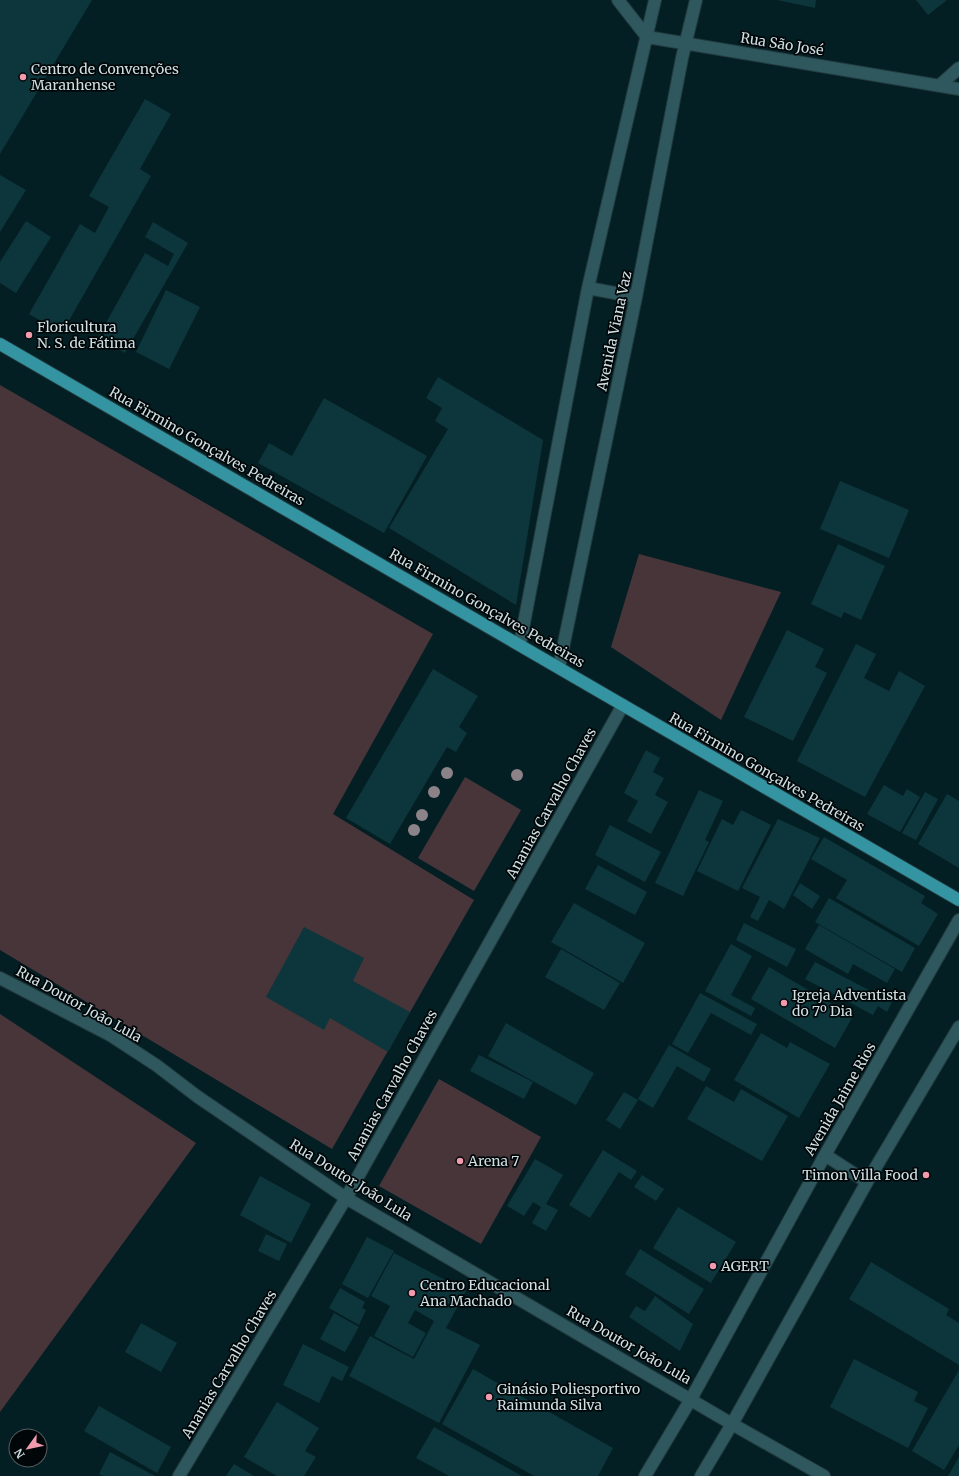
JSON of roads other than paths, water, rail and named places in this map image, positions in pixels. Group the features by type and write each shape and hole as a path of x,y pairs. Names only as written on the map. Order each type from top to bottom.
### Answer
{"main road":[{"name":"Rua Firmino Gonçalves Pedreiras","path":"0,344 520,644 959,900"}],"street":[{"path":"618,0 647,37"},
{"path":"520,644 588,288 655,0"},
{"name":"Avenida Viana Vaz","path":"559,667 636,297 685,44 696,0"},
{"name":"Rua São José","path":"647,37 959,89"},
{"path":"940,85 959,68"},
{"path":"588,288 636,297"},
{"name":"Ananias Carvalho Chaves","path":"179,1476 346,1198 623,705"},
{"name":"Avenida Jaime Rios","path":"645,1476 691,1400 826,1155 959,920"},
{"name":"Rua Doutor João Lula","path":"0,978 110,1035 156,1065 198,1097 346,1198 691,1400"},
{"path":"701,1476 732,1424 867,1182 959,1027"},
{"path":"826,1155 867,1182"},
{"path":"691,1400 824,1476"}],"place":[{"name":"Centro de Convenções Maranhense","path":"23,77"},
{"name":"Floricultura N. S. de Fátima","path":"29,335"},
{"name":"Igreja Adventista do 7º Dia","path":"784,1003"},
{"name":"Arena 7","path":"460,1161"},
{"name":"Timon Villa Food","path":"926,1175"},
{"name":"AGERT","path":"713,1266"},
{"name":"Centro Educacional Ana Machado","path":"412,1293"},
{"name":"Ginásio Poliesportivo Raimunda Silva","path":"489,1397"}]}
